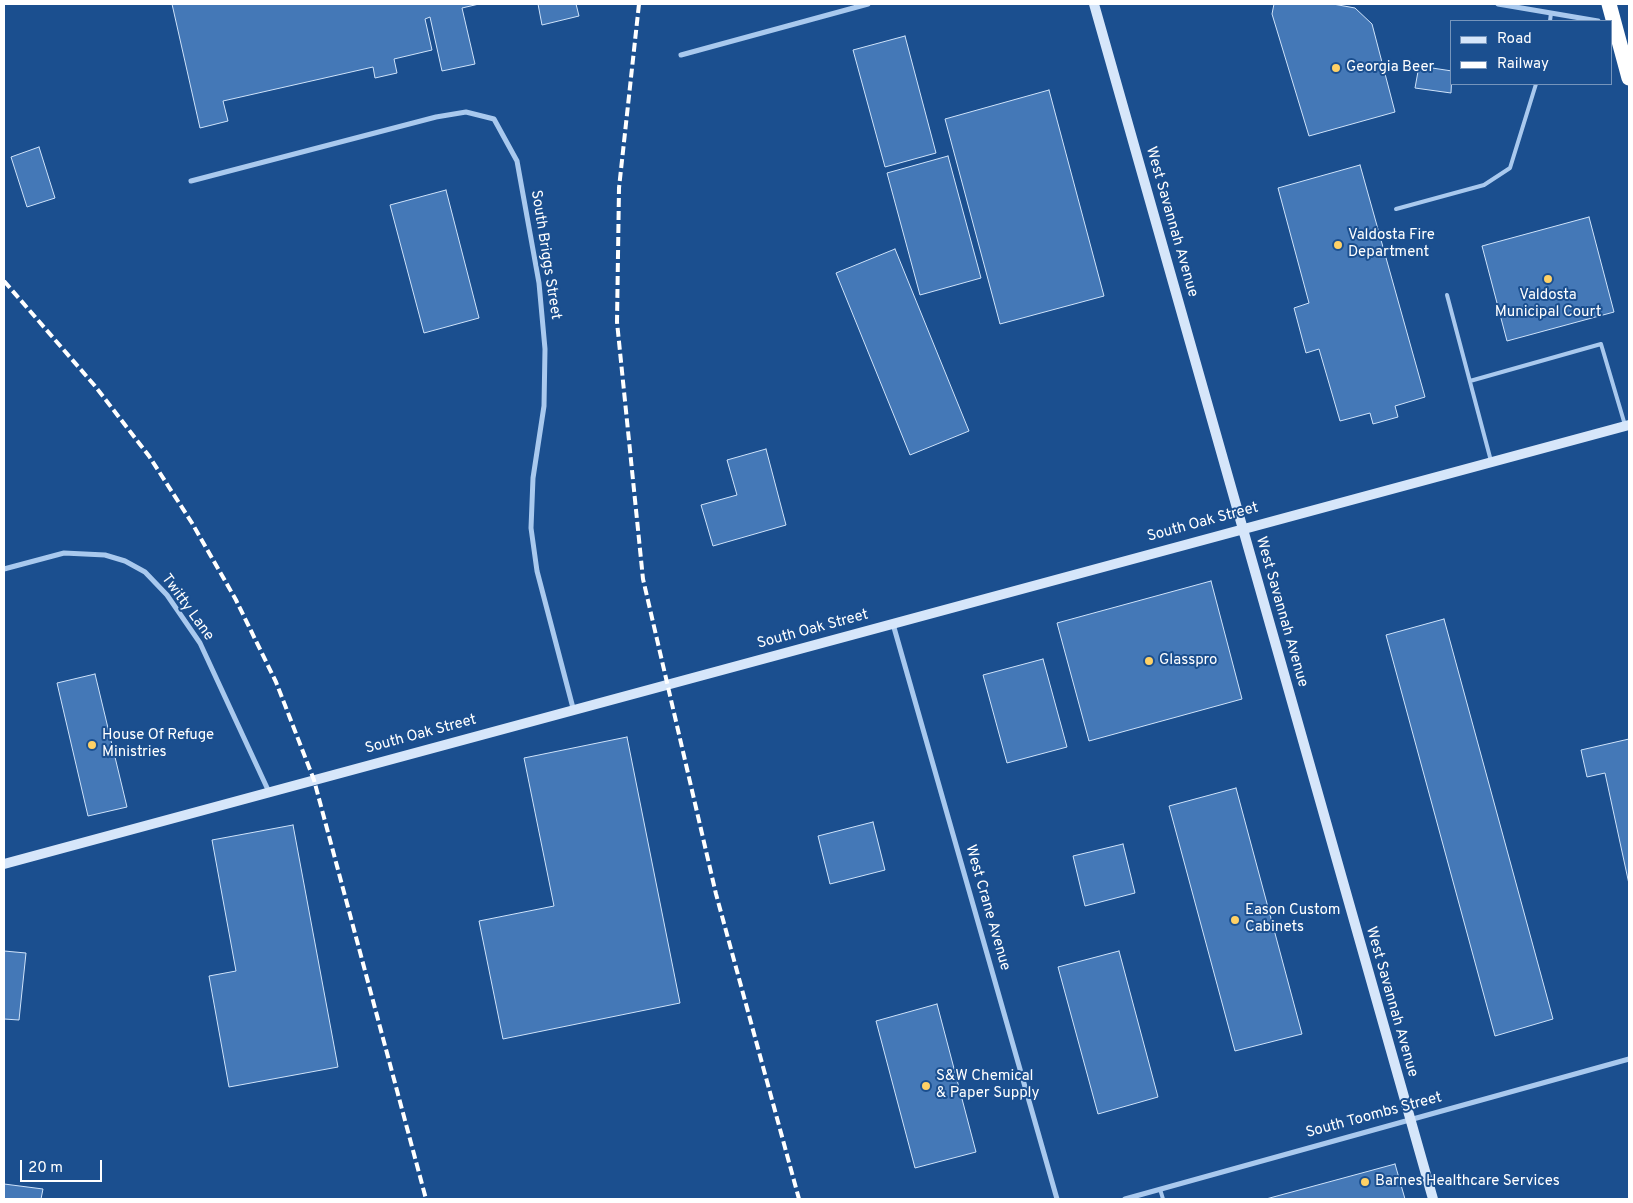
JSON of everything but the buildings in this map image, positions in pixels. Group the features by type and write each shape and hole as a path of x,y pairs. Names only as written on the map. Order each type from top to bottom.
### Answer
{"highway":[{"path":"1609,4 1612,20"},
{"path":"1613,24 1625,48 1629,78"}],"main road":[{"name":"West Savannah Avenue","path":"1094,4 1408,1119 1433,1199"},
{"name":"South Oak Street","path":"4,864 573,708 1627,426"}],"street":[{"path":"681,55 868,4"},
{"path":"1498,4 1592,20"},
{"name":"South Briggs Street","path":"191,181 436,117 466,112 494,119 517,161 539,283 545,349 544,406 533,478 531,528 537,571 573,708"},
{"name":"Twitty Lane","path":"4,569 64,553 105,555 125,561 145,572 167,595 200,643 269,792"},
{"name":"West Crane Avenue","path":"892,624 1057,1199"},
{"name":"South Toombs Street","path":"1125,1199 1629,1059"}],"lane":[{"path":"1550,20 1552,13"},
{"path":"1396,209 1484,186 1510,168 1536,85"},
{"path":"1447,296 1492,463"},
{"path":"1470,381 1601,344 1627,426"},
{"path":"1160,1190 1163,1199"}],"railway":[{"path":"639,4 619,188 617,322 643,579 716,894 799,1199"},
{"path":"4,281 95,386 149,456 192,523 236,600 276,682 314,780 426,1199"}],"place":[{"name":"Georgia Beer","path":"1336,68"},
{"name":"Valdosta Fire Department","path":"1338,245"},
{"name":"Valdosta Municipal Court","path":"1548,279"},
{"name":"Glasspro","path":"1149,661"},
{"name":"House Of Refuge Ministries","path":"92,745"},
{"name":"Eason Custom Cabinets","path":"1235,920"},
{"name":"S&W Chemical & Paper Supply","path":"926,1086"},
{"name":"Barnes Healthcare Services","path":"1365,1182"}]}
